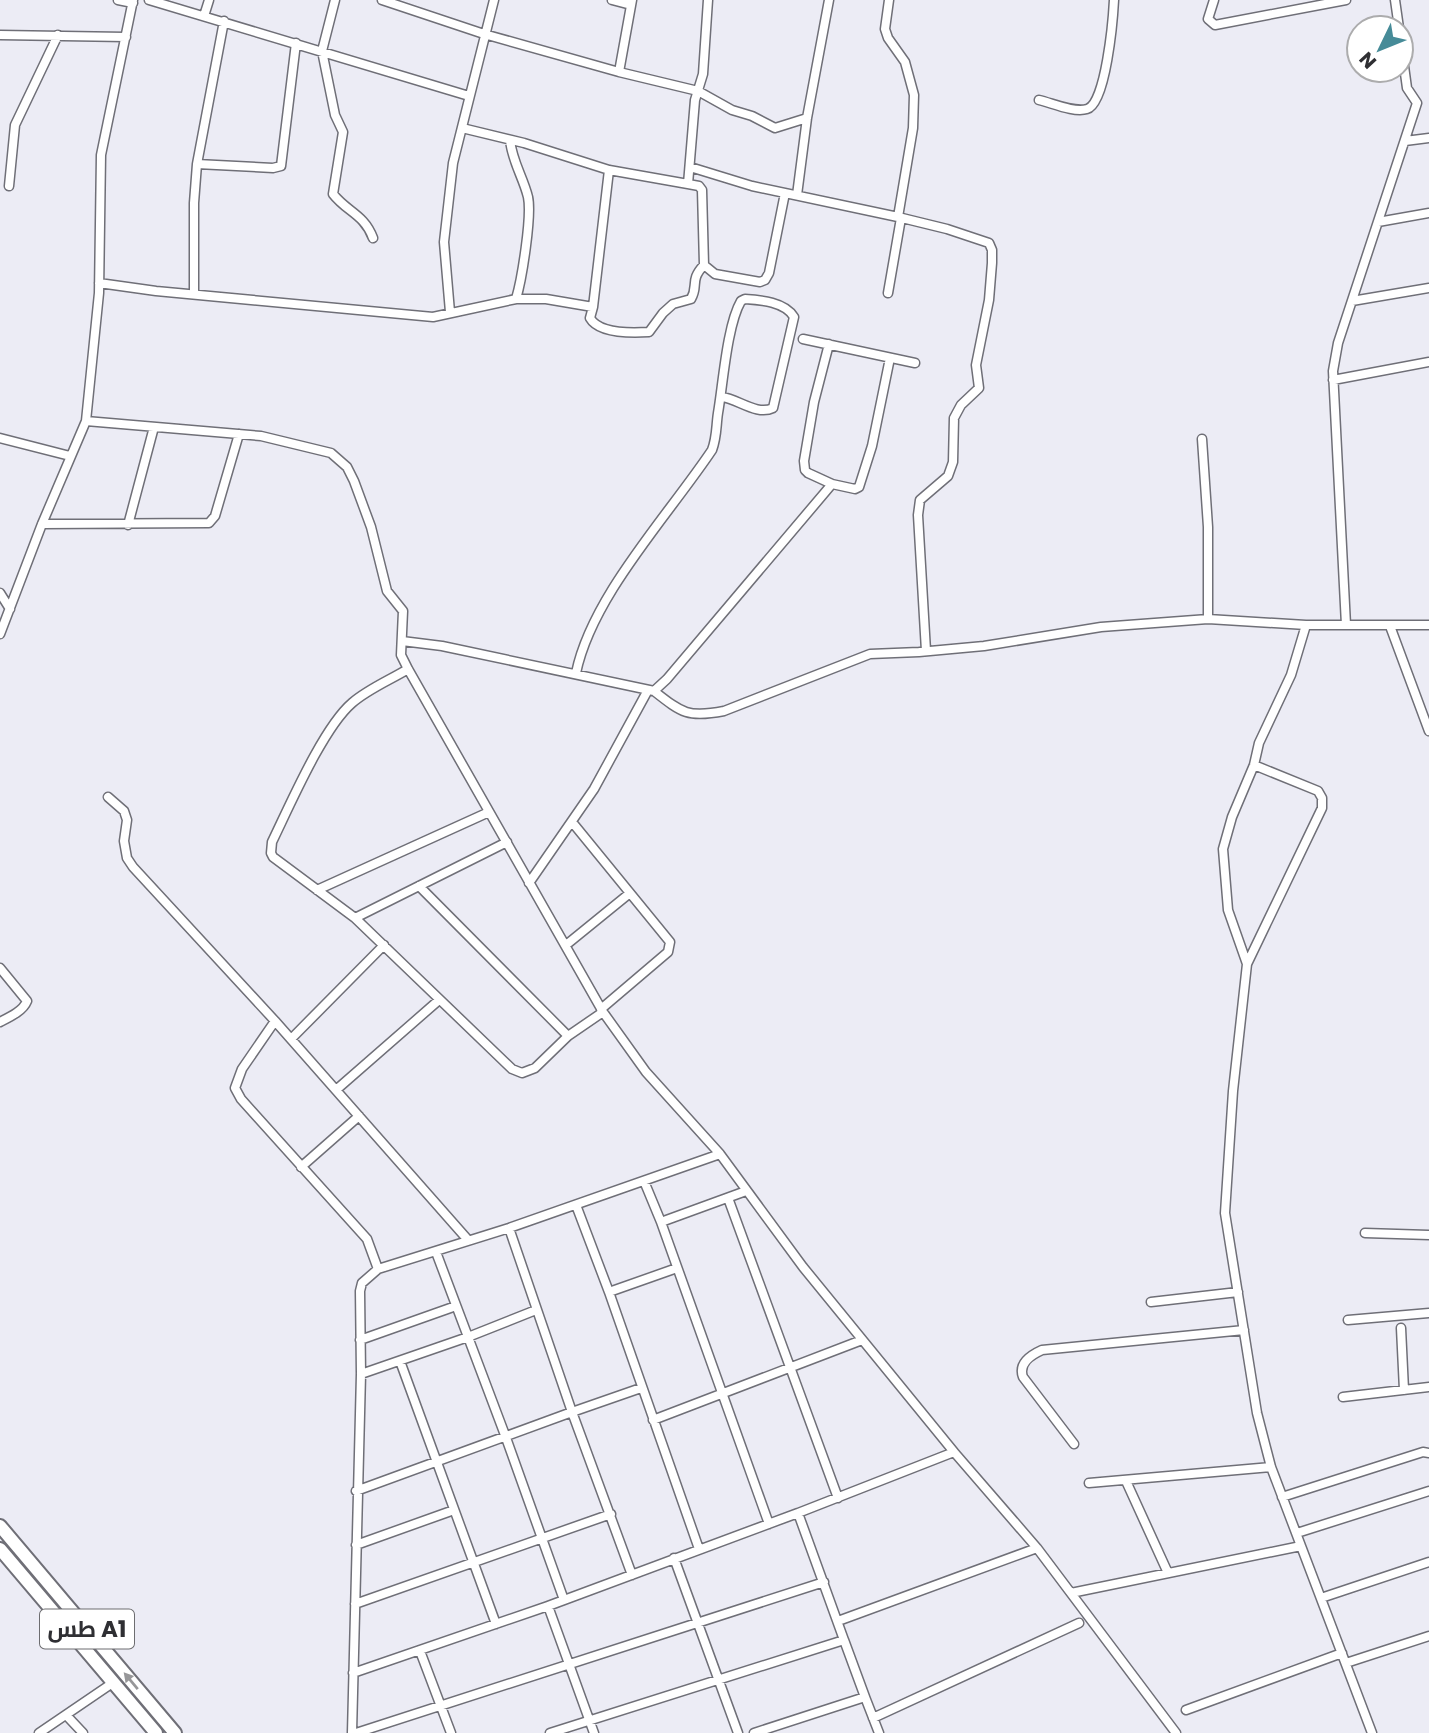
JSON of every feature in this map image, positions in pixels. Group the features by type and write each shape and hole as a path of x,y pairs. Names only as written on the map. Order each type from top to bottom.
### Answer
{"highway":[{"name":"طس A1","path":"0,1526 174,1733"},
{"name":"طس A1","path":"0,1549 156,1733"}],"street":[{"path":"0,634 42,524 86,421 99,283 101,155 133,1 118,0"},
{"path":"149,0 469,96"},
{"path":"204,16 209,0"},
{"path":"335,0 322,51 335,115 343,132 333,194 362,218 373,237"},
{"path":"382,0 484,34 698,91 732,110 752,116 775,128 807,118"},
{"path":"450,313 444,242 453,163 494,0"},
{"path":"612,0 631,3 619,72"},
{"path":"688,184 695,100 702,74 708,0"},
{"path":"796,195 829,0"},
{"path":"888,293 912,128 914,96 905,62 885,29 890,0"},
{"path":"1039,100 1087,109 1094,105 1101,89 1114,0"},
{"path":"1214,0 1208,19 1215,25 1346,0"},
{"path":"194,293 197,164 224,21"},
{"path":"0,35 126,37"},
{"path":"9,186 15,125 58,35"},
{"path":"197,164 273,168 281,166 296,43"},
{"path":"1346,625 1333,380 1338,343 1417,103 1406,84"},
{"path":"462,128 609,170 699,186 702,190 704,265 708,270 723,276 760,282 765,280 769,273 785,192"},
{"path":"1405,141 1429,138"},
{"path":"510,141 512,158 524,182 529,201 522,277 516,299"},
{"path":"690,167 752,186 900,218 989,243 992,250 989,300 976,365 979,388 961,405 954,418 953,462 948,476 920,500 919,505 926,651"},
{"path":"609,170 590,318 598,326 636,333 649,332 673,304 691,299 694,295 694,278 704,265"},
{"path":"1378,222 1429,213"},
{"path":"99,283 156,291 433,317 516,299 546,299 593,307"},
{"path":"1352,301 1429,288"},
{"path":"576,673 579,657 592,625 614,588 712,450 717,437 718,414 729,342 741,301 754,300 787,307 794,317 773,408 768,411 759,410 722,397"},
{"path":"803,339 915,363"},
{"path":"829,344 814,402 804,461 805,470 832,484 855,489 864,479 890,358"},
{"path":"1333,380 1429,362"},
{"path":"86,421 261,436 321,449 339,458 363,500 387,591 403,611 401,656 602,1011 646,1072 720,1154 862,1340 1037,1548 1176,1733"},
{"path":"128,525 154,427"},
{"path":"42,524 209,523 215,516 239,434"},
{"path":"0,439 70,456"},
{"path":"1202,439 1208,527 1208,619"},
{"path":"530,883 594,789 651,691 667,679 832,484"},
{"path":"0,593 10,609"},
{"path":"402,641 442,646 651,691 675,708 699,715 723,711 870,654 984,646 1101,627 1208,619 1306,625 1429,625"},
{"path":"1247,964 1228,910 1223,849 1232,817 1254,765 1259,743 1291,675 1306,625"},
{"path":"1390,626 1429,731"},
{"path":"408,669 354,701 342,713 272,842 271,853 355,918 512,1069 522,1073 535,1068 670,948 670,942 572,822"},
{"path":"1254,765 1318,791 1322,798 1322,808 1247,964 1239,1021 1225,1205 1257,1413 1271,1467 1372,1733"},
{"path":"108,797 124,811 127,820 124,841 127,858 132,867 275,1021 468,1240"},
{"path":"317,890 489,812"},
{"path":"355,918 507,842"},
{"path":"419,886 568,1036"},
{"path":"566,945 629,893"},
{"path":"291,1039 384,945"},
{"path":"0,968 27,1001 26,1005 12,1016 0,1022"},
{"path":"335,1090 439,1000"},
{"path":"275,1021 242,1069 235,1088 241,1099 366,1239 378,1269"},
{"path":"301,1167 359,1116"},
{"path":"720,1154 509,1228 378,1269 362,1283 356,1491 354,1733 824,1582"},
{"path":"644,1181 769,1524"},
{"path":"661,1222 746,1191"},
{"path":"728,1198 838,1498"},
{"path":"576,1205 699,1549"},
{"path":"509,1228 632,1575"},
{"path":"1365,1233 1429,1235"},
{"path":"436,1252 564,1600"},
{"path":"609,1292 677,1268"},
{"path":"1151,1302 1238,1292"},
{"path":"360,1340 456,1306"},
{"path":"361,1374 536,1310"},
{"path":"1348,1320 1429,1312"},
{"path":"1401,1328 1404,1390"},
{"path":"1074,1444 1023,1377 1021,1371 1030,1356 1042,1350 1244,1330"},
{"path":"653,1420 862,1340"},
{"path":"400,1361 496,1624"},
{"path":"1343,1397 1429,1387"},
{"path":"356,1491 641,1388"},
{"path":"353,1673 548,1606 954,1452"},
{"path":"1282,1497 1423,1452 1429,1453"},
{"path":"1089,1483 1271,1467"},
{"path":"1126,1481 1168,1573"},
{"path":"1297,1533 1429,1491"},
{"path":"356,1545 454,1510"},
{"path":"798,1513 878,1733"},
{"path":"355,1604 611,1514"},
{"path":"1071,1593 1301,1546"},
{"path":"838,1621 1037,1548"},
{"path":"674,1559 738,1733"},
{"path":"1321,1598 1429,1562"},
{"path":"548,1606 594,1733"},
{"path":"873,1718 1079,1623"},
{"path":"1346,1663 1429,1636"},
{"path":"551,1733 844,1640"},
{"path":"420,1651 450,1733"},
{"path":"1186,1710 1342,1653"},
{"path":"39,1733 114,1682"},
{"path":"754,1733 865,1697"},
{"path":"66,1714 83,1733"}]}
